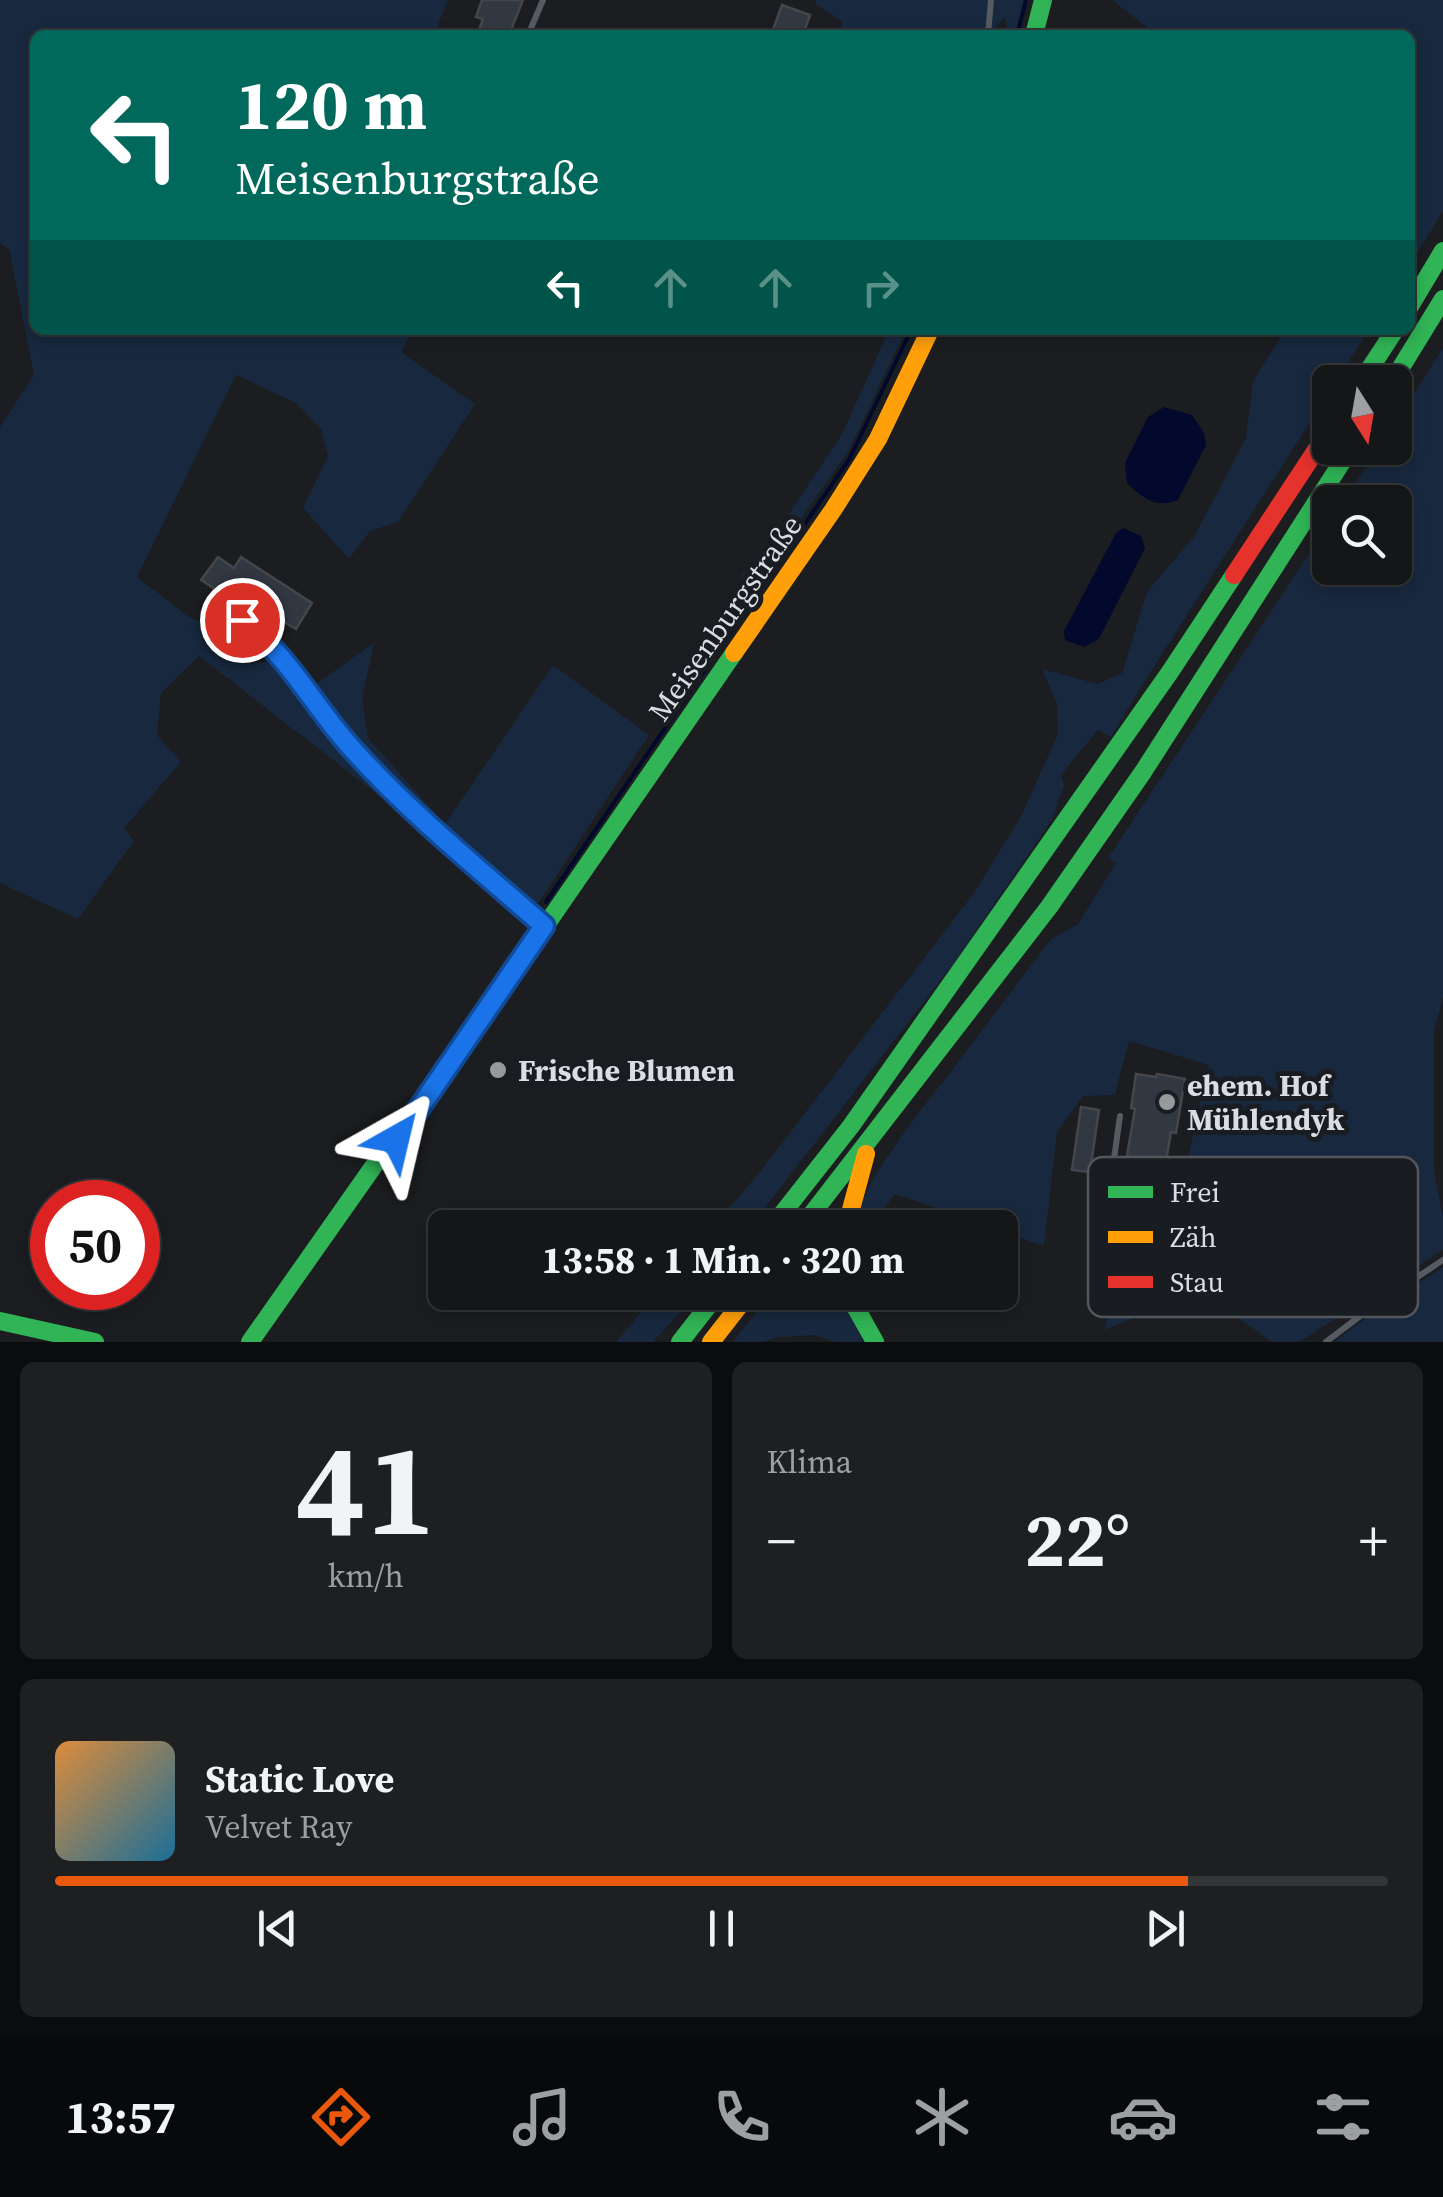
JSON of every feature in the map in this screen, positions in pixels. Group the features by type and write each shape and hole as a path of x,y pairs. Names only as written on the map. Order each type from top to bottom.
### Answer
{"main road":[{"path":"1035,30 1043,0"},
{"path":"1415,298 1443,252"},
{"path":"1402,365 1443,299"},
{"name":"Meisenburgstraße","path":"250,1342 264,1334 373,1167 418,1110 842,496 878,439 928,335"},
{"path":"1372,365 1392,335"},
{"path":"784,1210 851,1126 1021,886 1170,672 1312,457"},
{"path":"815,1210 1049,908 1258,596 1340,465"},
{"path":"851,1210 870,1141"},
{"path":"680,1342 705,1310"},
{"path":"711,1342 736,1310"},
{"path":"857,1310 876,1342"},
{"path":"0,1320 95,1342"}],"lane":[{"path":"530,30 543,0"},
{"path":"988,30 991,0"},
{"path":"242,620 276,650 346,741 404,803 544,926"},
{"path":"1114,1157 1120,1116"},
{"path":"1418,1277 1443,1260"},
{"path":"1326,1342 1359,1317"}],"shaded area":[{"path":"0,0 448,0 436,30 30,30 30,335 410,335 401,352 475,404 398,522 370,531 349,559 303,508 328,456 321,429 296,403 236,375 137,577 190,618 213,624 220,647 245,664 269,661 302,694 374,643 362,698 368,738 445,824 553,665 649,735 537,905 446,825 435,839 199,656 161,693 157,735 181,762 124,828 134,841 78,919 0,883 0,427 34,375 9,249 0,243"},
{"path":"815,0 1027,0 1017,30 1007,30 1005,17 993,30 840,30 843,22"},
{"path":"1112,0 1443,0 1443,211 1415,257 1415,30 1151,30"},
{"path":"887,335 904,335 849,450 755,585 740,577 772,539 842,434"},
{"path":"1282,335 1366,335 1346,365 1312,365 1312,419 1111,737 1098,730 1061,775 1064,786 1052,820 951,967 763,1210 727,1210 974,893 1021,816 1058,734 1057,704 1042,669 1098,684 1122,673 1147,592 1195,535 1246,438 1253,381"},
{"path":"1443,348 1443,997 1434,1031 1434,1172 1443,1216 1443,1250 1418,1266 1418,1157 1188,1157 1209,1065 1129,1041 1115,1095 1083,1096 1057,1132 1044,1246 1018,1237 1018,1210 942,1210 895,1194 883,1210 858,1210 879,1170 910,1125 1051,939 1078,924 1116,863 1108,858 1312,549 1312,585 1412,585 1412,485 1354,485 1368,465 1412,465 1412,396"},
{"path":"1164,407 1192,415 1204,433 1206,445 1178,500 1156,503 1127,483 1125,463 1148,417"},
{"path":"1123,528 1141,536 1145,548 1099,639 1084,647 1065,640 1064,631 1116,533"},
{"path":"1443,1267 1443,1342 1334,1342 1367,1317 1418,1317 1418,1283"},
{"path":"643,1310 682,1310 653,1342 616,1342"},
{"path":"758,1310 848,1310 863,1342 836,1342 816,1335 733,1342"},
{"path":"1108,1317 1136,1317 1104,1330"},
{"path":"1237,1317 1338,1317 1299,1342 1272,1342"}],"building":[{"path":"482,0 523,0 511,30 479,30 483,19 476,17"},
{"path":"782,5 810,15 805,30 773,30"},
{"path":"218,557 234,568 241,557 312,603 296,629 222,585 218,591 201,580"},
{"name":"ehem. Hof Mühlendyk","path":"1136,1074 1185,1079 1176,1133 1171,1132 1167,1157 1127,1157 1135,1109 1131,1108"},
{"path":"1081,1107 1099,1110 1088,1172 1072,1170"}],"waterway":[{"path":"1018,30 1026,0"},
{"path":"546,902 850,458 909,335"}],"traffic: fast":[{"path":"1035,30 1043,0"},
{"path":"1415,298 1443,251"},
{"path":"1402,365 1443,299"},
{"path":"1372,365 1392,335"},
{"path":"815,1210 1049,907 1143,772 1340,465"},
{"path":"785,1210 851,1126 1234,575"},
{"path":"250,1342 373,1167 418,1110 734,653"},
{"path":"680,1342 705,1310"},
{"path":"857,1310 875,1342"},
{"path":"0,1321 95,1342"}],"traffic: slow":[{"path":"734,653 878,439 928,335"},
{"path":"851,1210 866,1154"},
{"path":"711,1342 736,1310"}],"traffic: jam":[{"path":"1234,575 1312,456"}],"place":[{"name":"Frische Blumen","path":"498,1070"},
{"name":"ehem. Hof Mühlendyk","path":"1167,1102"}],"route":[{"path":"242,620 265,638 346,741 404,803 544,926 396,1139"}]}
